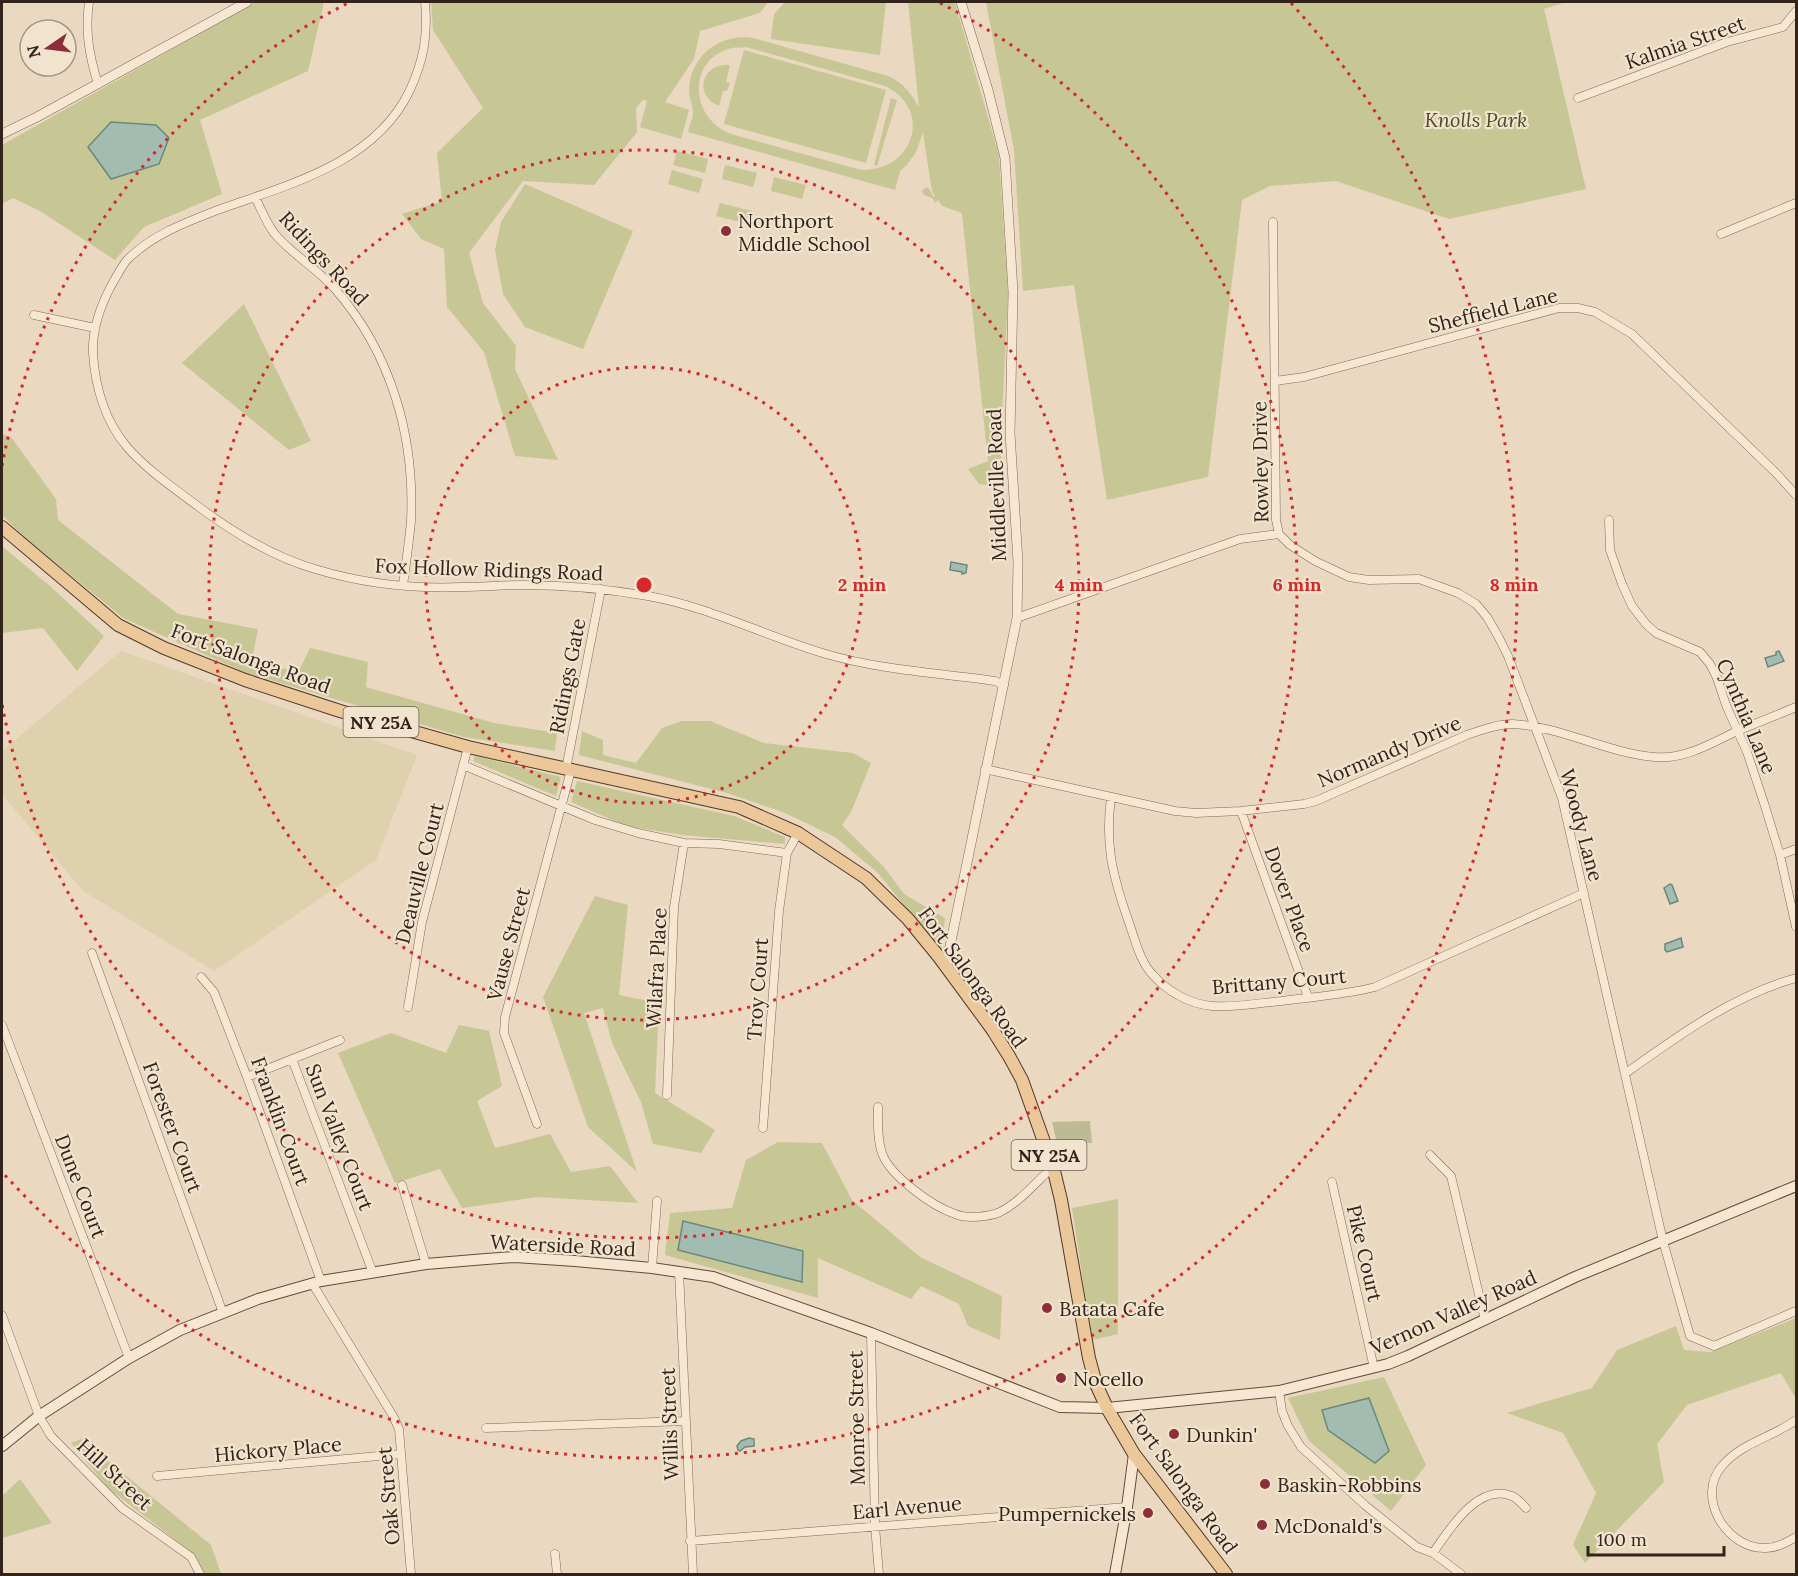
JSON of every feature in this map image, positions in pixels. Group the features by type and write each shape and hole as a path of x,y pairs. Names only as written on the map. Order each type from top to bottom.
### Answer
{"main road":[{"name":"Fort Salonga Road","path":"2,526 118,625 164,648 245,680 340,711 468,747 739,807 798,833 866,878 908,919 946,966 1010,1056 1022,1080 1053,1167 1089,1358 1096,1384 1134,1454 1226,1575"},
{"name":"Vernon Valley Road","path":"1107,1408 1279,1391 1374,1368 1408,1356 1575,1277 1797,1186"},
{"name":"Waterside Road","path":"2,1446 39,1416 129,1358 180,1330 258,1299 317,1282 426,1264 515,1257 652,1268 713,1277 871,1333 1060,1407 1107,1408"},
{"path":"1115,1575 1134,1454"}],"street":[{"path":"89,2 86,23 87,41 98,84"},
{"path":"2,134 247,2"},
{"name":"Fox Hollow Ridings Road","path":"425,2 428,28 417,75 403,104 365,146 338,163 176,226 126,261 104,299 95,328 93,345 94,369 101,397 110,422 127,447 225,526 284,558 313,569 341,576 403,585 460,588 530,585 601,589 688,604 825,654 856,662 995,681 1004,685"},
{"name":"Middleville Road","path":"946,966 1017,618 1018,562 1010,433 1013,292 1005,158 988,90 960,2"},
{"name":"Kalmia Street","path":"1578,98 1727,42 1783,27 1797,11"},
{"name":"Ridings Road","path":"255,197 274,232 332,285 351,307 369,335 396,395 406,435 410,474 411,521 403,585"},
{"path":"1721,234 1797,203"},
{"name":"Rowley Drive","path":"1017,618 1240,539 1279,534 1276,520 1273,222"},
{"name":"Sheffield Lane","path":"1275,381 1304,377 1559,308 1578,308 1595,312 1632,334 1768,464 1797,495"},
{"path":"34,315 95,328"},
{"name":"Cynthia Lane","path":"1609,520 1610,550 1632,606 1656,633 1700,652 1714,671 1726,705 1739,730 1780,855 1797,927"},
{"name":"Woody Lane","path":"1279,534 1290,545 1315,561 1349,577 1369,580 1419,579 1440,585 1476,604 1487,618 1508,656 1562,798 1663,1241 1690,1336 1714,1346 1797,1311"},
{"name":"Ridings Gate","path":"568,770 601,589"},
{"name":"Normandy Drive","path":"985,769 1175,811 1196,813 1241,811 1316,801 1467,735 1510,724 1535,727 1655,758 1674,757 1797,707"},
{"name":"Deauville Court","path":"408,1006 422,922 468,747"},
{"path":"463,765 595,820 684,843 730,845 787,853 798,833"},
{"name":"Vause Street","path":"537,1124 504,1033 505,1017 563,806 568,770"},
{"name":"Brittany Court","path":"1111,797 1107,826 1109,856 1116,884 1139,950 1151,974 1170,991 1191,1001 1212,1006 1348,993 1375,987 1584,894"},
{"name":"Dover Place","path":"1241,811 1308,997"},
{"name":"Wilafra Place","path":"667,1095 674,907 684,843"},
{"path":"1780,855 1797,849"},
{"name":"Troy Court","path":"763,1128 779,911 787,853"},
{"name":"Forester Court","path":"92,953 223,1313"},
{"name":"Franklin Court","path":"201,977 214,992 248,1077 317,1282 393,1416"},
{"path":"1626,1073 1711,1015 1757,993 1797,978"},
{"name":"Dune Court","path":"2,1025 129,1358"},
{"path":"292,1059 340,1040"},
{"name":"Sun Valley Court","path":"248,1077 292,1059 373,1273"},
{"path":"878,1107 879,1139 883,1155 895,1173 937,1205 956,1215 978,1217 999,1212 1013,1203 1053,1167"},
{"path":"1430,1155 1451,1176 1485,1320"},
{"name":"Pike Court","path":"1332,1182 1374,1368"},
{"path":"402,1185 426,1264"},
{"path":"652,1268 657,1201"},
{"name":"Willis Street","path":"679,1271 693,1575"},
{"name":"Hill Street","path":"2,1315 39,1416 51,1436 122,1508 191,1557 200,1575"},
{"name":"Monroe Street","path":"871,1333 875,1526 879,1575"},
{"path":"1279,1391 1285,1419 1301,1447 1366,1506 1417,1547 1433,1553 1461,1575"},
{"name":"Oak Street","path":"393,1416 399,1430 411,1575"},
{"path":"1797,1420 1737,1453 1721,1467 1715,1482 1713,1498 1716,1514 1723,1527 1735,1538 1765,1549 1797,1537"},
{"path":"486,1428 685,1421"},
{"name":"Hickory Place","path":"158,1476 401,1454"},
{"path":"1433,1553 1461,1515 1485,1497 1499,1492 1514,1497 1526,1508"},
{"name":"Earl Avenue","path":"690,1540 1127,1507"},
{"path":"555,1554 557,1575"}],"shaded area":[{"path":"111,122 156,125 169,138 159,164 111,179 88,147"},
{"path":"951,562 967,565 966,573 950,570"},
{"path":"121,651 417,755 376,860 214,971 83,891 2,794 2,751"},
{"path":"1779,651 1784,661 1768,667 1765,658 1776,655"},
{"path":"1670,884 1678,901 1670,904 1664,888"},
{"path":"1681,938 1683,947 1667,952 1665,950 1665,944"},
{"path":"683,1221 803,1251 802,1282 678,1250"},
{"path":"1369,1398 1389,1451 1375,1463 1328,1430 1322,1410"},
{"path":"754,1439 754,1446 738,1450 737,1446 741,1441"}],"green space":[{"path":"256,2 324,2 308,71 200,120 222,194 144,227 115,260 40,211 13,198 2,204 2,145"},
{"path":"431,2 768,2 760,13 700,31 694,59 665,102 689,110 681,139 640,127 647,101 643,100 636,108 637,132 594,185 523,181 469,253 483,303 516,346 515,369 558,460 515,456 484,352 447,307 444,249 421,239 402,214 442,201 437,153 483,108 433,30"},
{"path":"785,2 886,2 880,55 771,39 774,14"},
{"path":"908,2 955,2 999,156 1008,294 1001,436 1001,486 979,484 968,469 988,461 962,213 942,206 938,200 935,203 933,199 923,194 922,190 928,187 935,196 932,191 923,133 916,152 900,171 895,190 688,132 693,113 689,90 695,67 709,49 729,39 741,37 753,38 888,76 910,93 919,107","holes":["746,47 885,86 900,96 909,109 913,123 911,137 905,150 894,161 880,168 861,170 731,134 717,126 707,115 701,102 699,88 701,75 707,63 718,54 732,48"]},
{"name":"Knolls Park","path":"986,2 1566,2 1544,9 1586,189 1449,219 1336,181 1270,186 1242,200 1208,477 1107,500 1074,285 1023,291 1014,150"},
{"path":"744,50 886,90 866,163 724,124"},
{"path":"730,65 726,82 730,83 727,91 723,91 719,106 707,96 703,83 709,71"},
{"path":"891,98 897,100 877,166 874,165"},
{"path":"677,151 708,159 705,173 673,165"},
{"path":"725,165 757,173 753,187 722,179"},
{"path":"672,170 703,179 699,193 668,184"},
{"path":"774,177 806,185 802,199 771,191"},
{"path":"525,184 633,231 583,349 525,327 503,294 495,250 501,222"},
{"path":"720,203 752,211 749,224 716,216"},
{"path":"244,304 311,441 289,450 182,363"},
{"path":"2,434 11,437 56,499 58,520 178,614 258,629 252,659 298,673 310,648 368,662 366,687 494,723 557,733 555,751 464,737 246,673 123,618 23,536 2,515"},
{"path":"2,546 104,636 77,671 43,628 2,633"},
{"path":"682,721 710,721 764,743 853,753 871,763 851,812 842,825 884,867 904,894 945,918 941,951 878,873 835,837 785,813 727,793 579,755 582,731 603,740 603,755 636,763 662,728"},
{"path":"475,756 561,777 556,796 473,761"},
{"path":"577,781 734,816 785,837 785,844 683,835 626,826 571,802"},
{"path":"595,896 628,905 619,995 659,1003 655,1093 715,1130 701,1153 653,1144 641,1102 612,1043 603,1008 584,1013 637,1172 588,1127 543,997"},
{"path":"459,1025 489,1031 502,1086 477,1101 495,1148 550,1134 571,1172 610,1166 638,1203 537,1197 462,1208 440,1169 395,1183 338,1053 391,1033 446,1053"},
{"path":"1090,1121 1092,1143 1057,1143 1052,1122"},
{"path":"778,1142 822,1143 852,1200 920,1257 1002,1296 1000,1340 968,1326 959,1304 921,1286 911,1299 818,1258 818,1298 665,1255 670,1213 732,1208 746,1160"},
{"path":"1118,1199 1118,1334 1092,1340 1072,1208"},
{"path":"1796,1318 1796,1399 1781,1373 1687,1405 1657,1444 1664,1482 1585,1563 1573,1545 1596,1493 1563,1433 1507,1413 1592,1388 1617,1350 1676,1326 1684,1350 1711,1352"},
{"path":"1384,1377 1426,1465 1391,1511 1309,1441 1288,1398"},
{"path":"81,1439 211,1545 221,1574 204,1574 194,1554 109,1489 71,1443"},
{"path":"20,1479 52,1523 2,1538 2,1496"}],"place":[{"name":"Northport Middle School","path":"726,231"},
{"name":"Batata Cafe","path":"1047,1308"},
{"name":"Nocello","path":"1061,1378"},
{"name":"Dunkin'","path":"1174,1434"},
{"name":"Baskin-Robbins","path":"1265,1484"},
{"name":"Pumpernickels","path":"1148,1513"},
{"name":"McDonald's","path":"1262,1525"}]}
